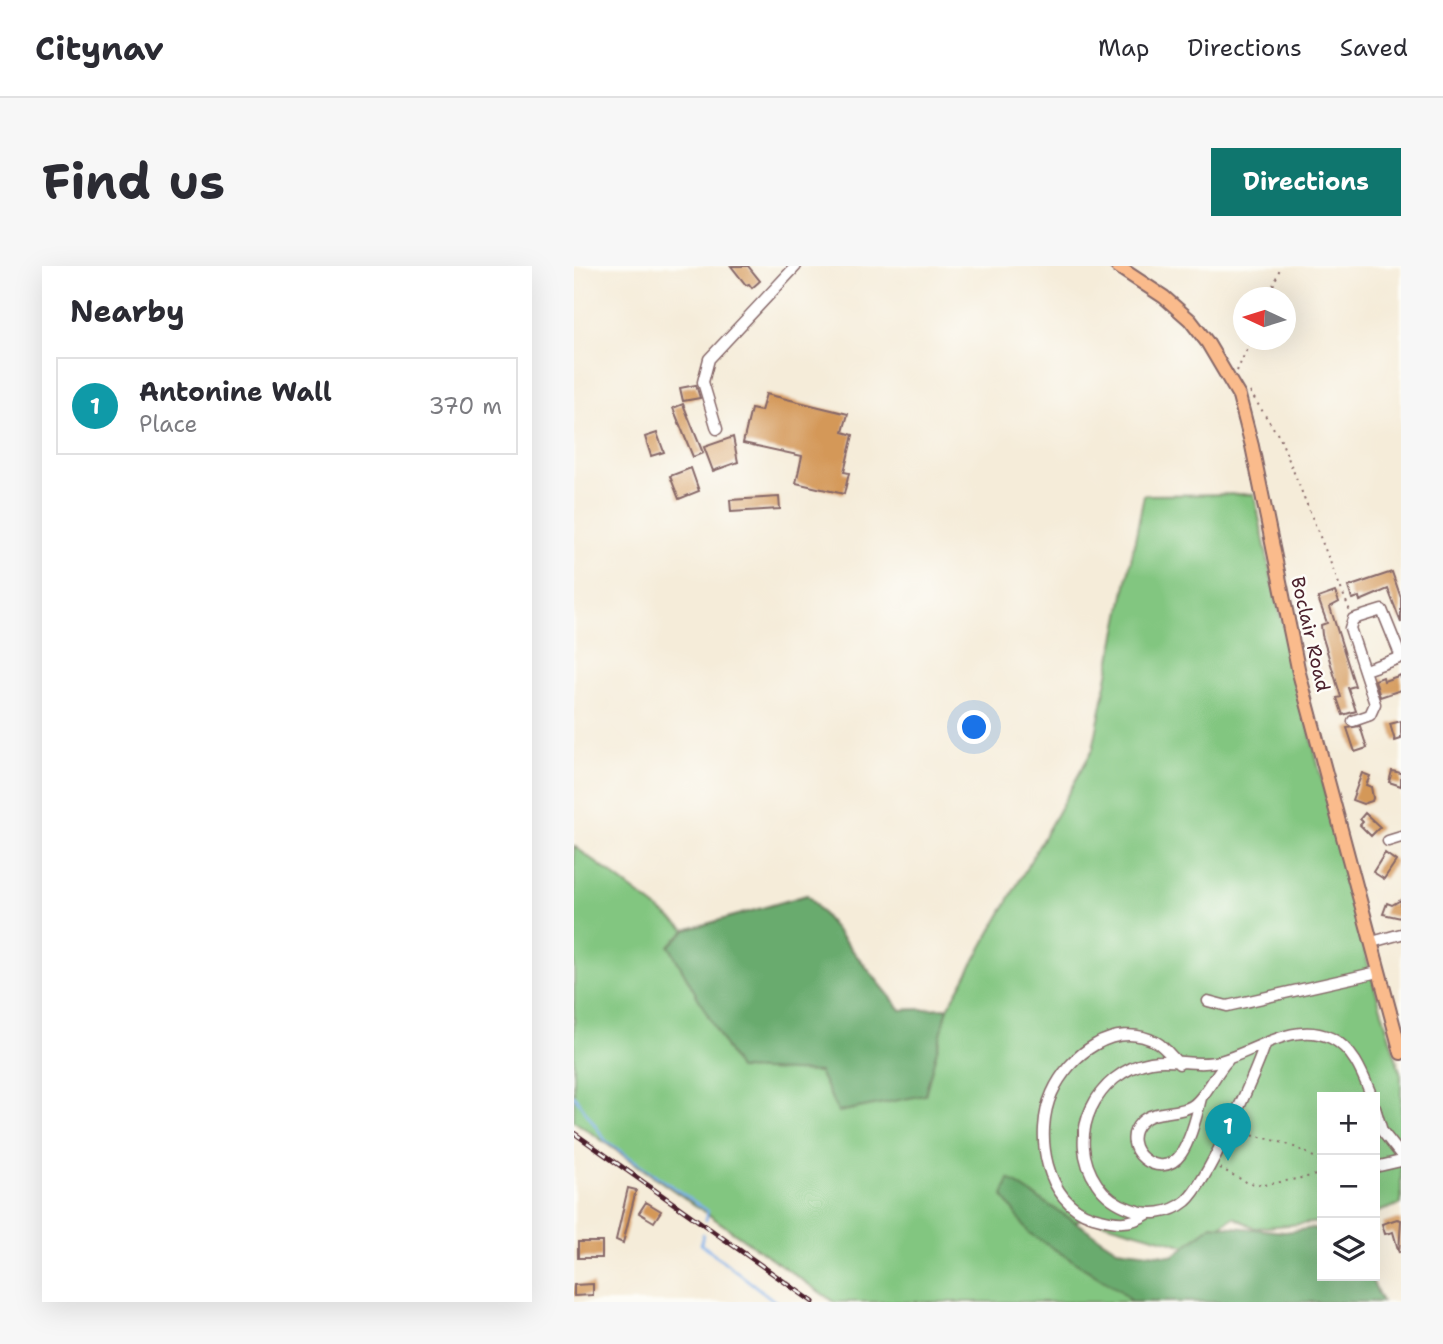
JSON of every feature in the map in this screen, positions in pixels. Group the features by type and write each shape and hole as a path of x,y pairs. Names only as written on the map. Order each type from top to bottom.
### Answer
{"main road":[{"name":"Boclair Road","path":"1117,266 1164,297 1189,320 1233,383 1245,413 1298,673 1401,1054"}],"street":[{"path":"717,429 703,382 709,359 796,266"},
{"path":"1353,721 1374,711 1365,670 1350,628 1353,619 1382,610 1400,657 1365,670"},
{"path":"1388,841 1401,837"},
{"path":"1372,942 1401,934"},
{"path":"1208,1001 1227,1006 1378,972"},
{"path":"1149,1213 1109,1198 1097,1185 1084,1150 1084,1129 1096,1097 1116,1076 1154,1062 1197,1066 1231,1058 1292,1032 1330,1037 1345,1047 1359,1066 1369,1092"},
{"path":"1180,1064 1158,1042 1132,1034 1118,1035 1088,1048 1067,1069 1051,1094 1045,1145 1053,1180 1063,1196 1084,1214 1125,1224 1149,1213 1173,1209 1187,1200 1210,1163 1265,1045"},
{"path":"1201,1098 1182,1153 1170,1163 1162,1165 1144,1160 1134,1143 1135,1131 1140,1122 1148,1116 1191,1107 1231,1058"},
{"path":"1380,1124 1401,1155"},
{"path":"1380,1166 1401,1161"}],"path":[{"path":"1272,287 1281,266"},
{"path":"1233,383 1247,350"},
{"path":"1249,391 1280,438 1353,619"},
{"path":"1225,1131 1270,1139 1309,1153 1317,1159"},
{"path":"1210,1163 1248,1183 1257,1184 1317,1175"}],"green space":[{"path":"1254,494 1274,589 1369,968 1401,1075 1401,1204 1380,1211 1380,1092 1317,1092 1317,1222 1255,1228 1234,1217 1189,1247 1084,1217 1074,1223 1140,1302 834,1302 574,1121 574,846 686,930 807,895 901,1010 948,1008 1093,749 1144,495"},
{"path":"807,895 901,1010 948,1008 925,1095 838,1112 819,1072 738,1069 669,946 686,930"},
{"path":"1009,1179 1117,1249 1173,1256 1212,1225 1285,1232 1314,1228 1317,1231 1317,1281 1372,1281 1382,1302 1131,1302 1120,1291 1029,1233 1003,1196"}],"building":[{"path":"731,266 748,266 760,281 752,288 749,284 746,285"},
{"path":"696,385 700,398 683,401 680,388"},
{"path":"766,394 848,414 843,432 853,435 844,472 849,473 844,494 796,483 802,456 743,443 751,409 761,411"},
{"path":"683,404 703,453 693,457 673,408"},
{"path":"657,433 664,452 651,456 645,437"},
{"path":"733,437 738,462 713,471 704,447"},
{"path":"691,468 699,491 679,499 670,476"},
{"path":"779,497 780,509 731,512 730,500"},
{"path":"1392,572 1401,598 1401,623 1388,589 1360,601 1359,597 1352,599 1348,587"},
{"path":"1335,592 1339,602 1330,607 1355,686 1348,688 1356,711 1343,715 1337,698 1341,697 1322,635 1321,625 1327,623 1318,598"},
{"path":"1401,675 1401,690 1380,697 1375,680 1383,677 1384,681"},
{"path":"1401,721 1401,739 1395,741 1390,724"},
{"path":"1360,726 1367,748 1355,752 1347,728"},
{"path":"1392,771 1401,773 1401,786 1389,782"},
{"path":"1362,773 1370,776 1366,785 1371,787 1373,798 1363,804 1352,800"},
{"path":"1365,813 1380,827 1371,836 1360,825 1363,822 1360,819"},
{"path":"1385,853 1396,861 1384,879 1373,872"},
{"path":"1401,900 1401,918 1383,914 1387,903 1392,905"},
{"path":"628,1188 636,1190 623,1243 616,1240"},
{"path":"646,1202 661,1211 654,1222 639,1213"},
{"path":"1401,1220 1399,1253 1393,1232 1385,1234 1382,1224"},
{"path":"578,1242 602,1242 602,1258 578,1258"},
{"path":"593,1284 593,1295 574,1296 574,1285"}],"waterway":[{"path":"574,1095 606,1141 708,1211 706,1220"},
{"path":"703,1234 701,1244 776,1302"}],"railway":[{"path":"574,1133 813,1302"}],"place":[{"name":"Antonine Wall","path":"1228,1161"}]}
